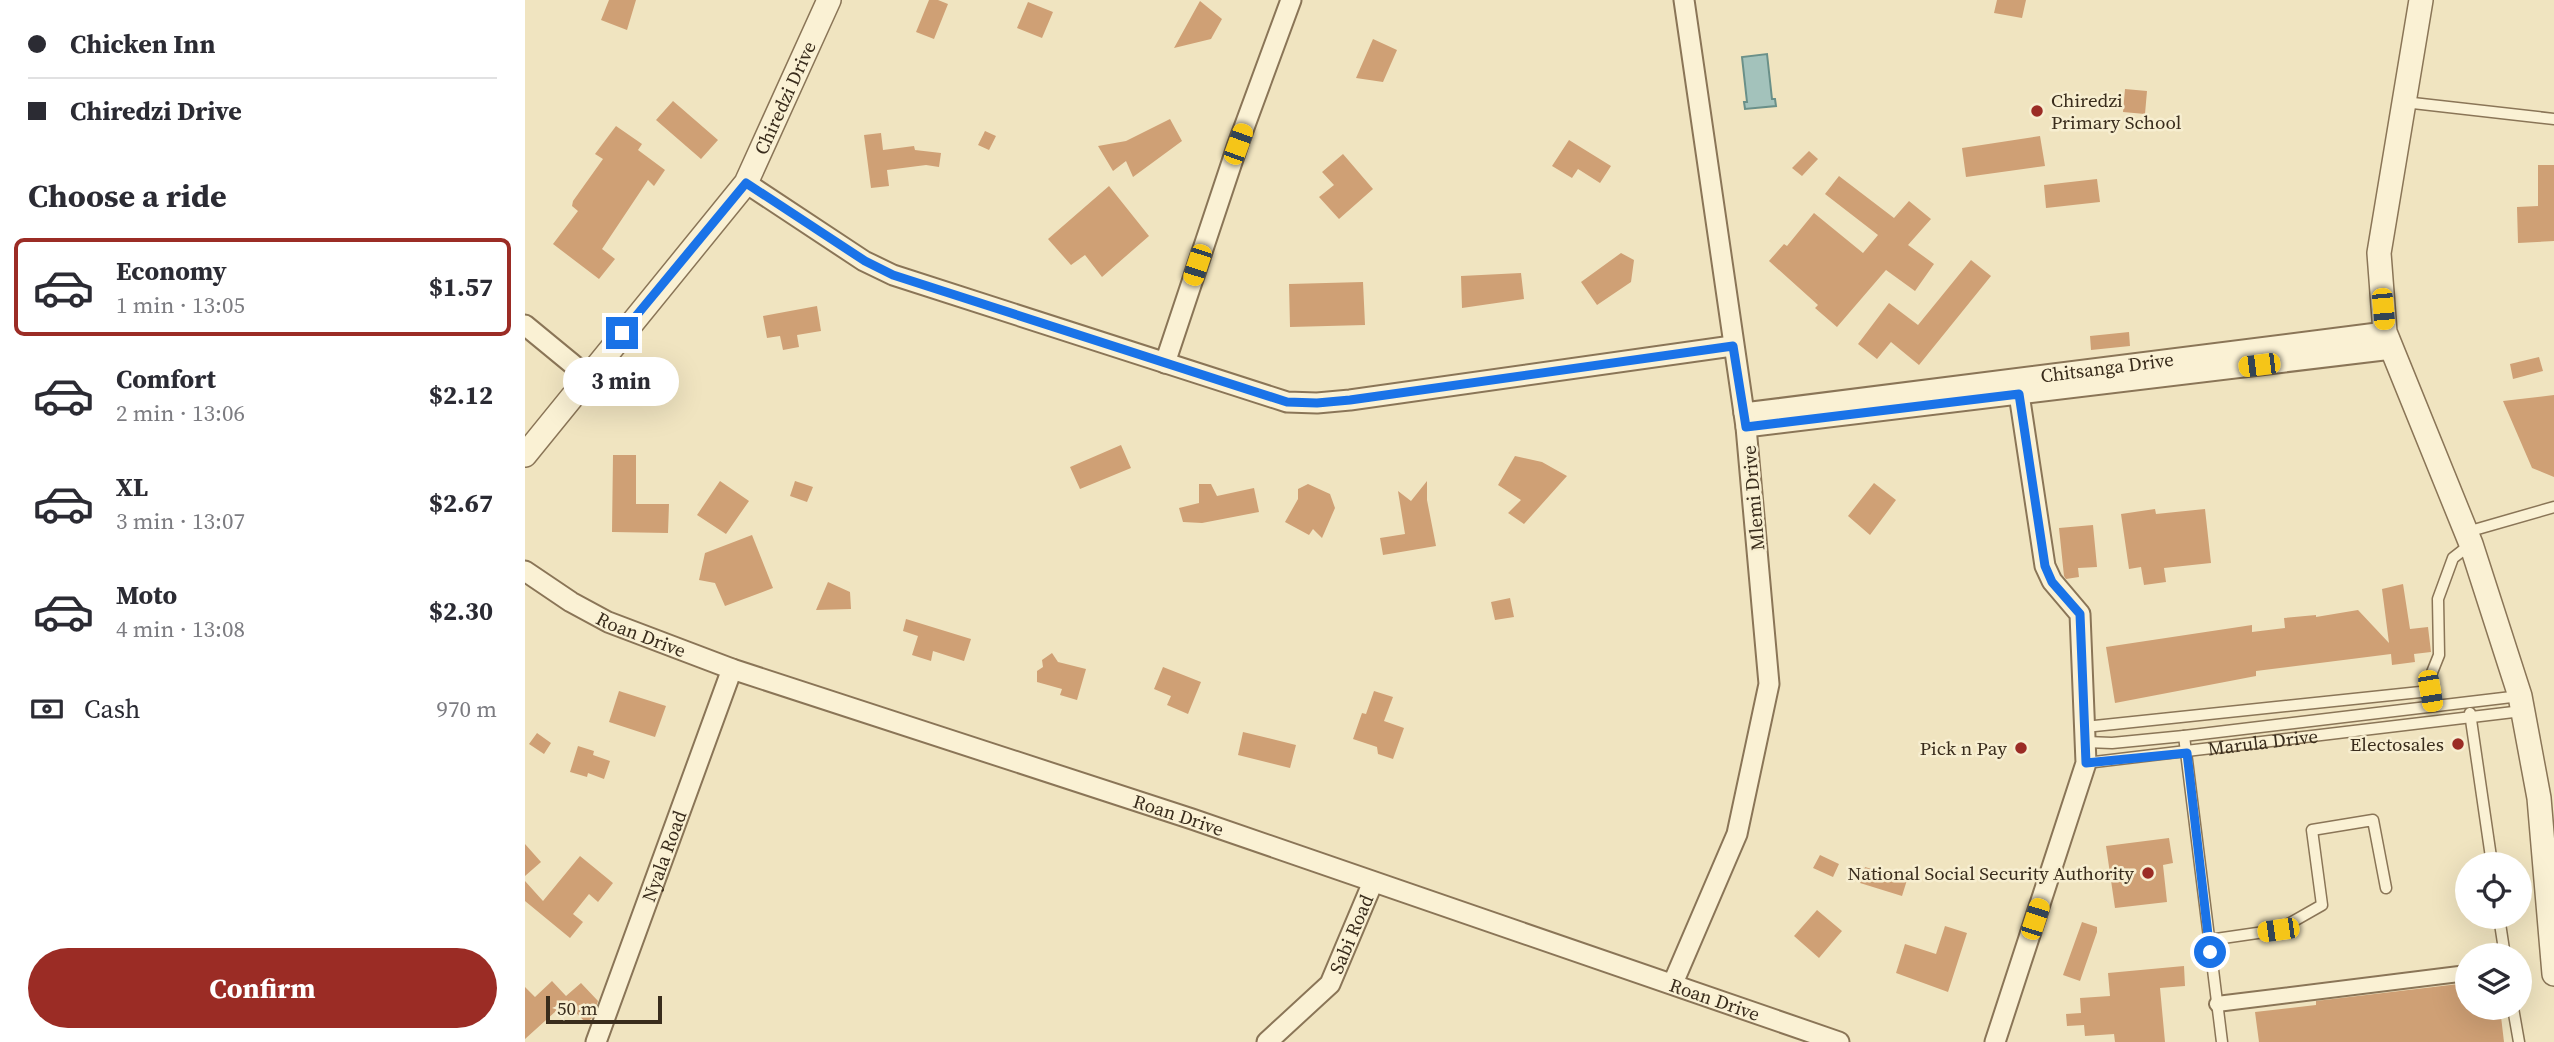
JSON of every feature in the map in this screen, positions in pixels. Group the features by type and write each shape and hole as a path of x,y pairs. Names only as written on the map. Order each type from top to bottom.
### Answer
{"street":[{"name":"Chiredzi Drive","path":"525,455 746,183 829,0"},
{"path":"1165,363 1238,144 1291,0"},
{"name":"Mlemi Drive","path":"1673,983 1737,834 1769,684 1745,420 1684,0"},
{"path":"2421,0 2379,253 2389,340 2469,538 2521,704 2546,798 2554,974"},
{"path":"746,183 865,261 893,275 1287,402 1317,403 1733,346"},
{"path":"525,325 587,376"},
{"path":"1745,420 2019,394 2389,340"},
{"name":"Chitsanga Drive","path":"1745,420 2389,340"},
{"path":"1995,1042 2086,763 2080,614 2052,582 2045,566 2019,394"},
{"name":"Roan Drive","path":"525,570 571,602 608,622 732,668 1179,815 1839,1042"},
{"name":"Nyala Road","path":"596,1042 732,668"},
{"name":"Sabi Road","path":"1267,1042 1330,984 1373,882"},
{"path":"2217,1004 2455,974"}],"lane":[{"path":"2404,102 2554,119"},
{"path":"2433,706 2429,680 2439,655 2438,599 2453,558 2469,538 2554,506"},
{"path":"2085,735 2430,691"},
{"path":"2370,698 2374,730"},
{"path":"2469,702 2490,852"},
{"name":"Marula Drive","path":"2085,735 2112,743 2469,702 2521,704"},
{"name":"Marula Drive","path":"2086,763 2471,718 2521,704"},
{"path":"2184,736 2222,1042"},
{"path":"2209,940 2278,930 2322,905 2312,830 2373,820 2386,888"},
{"path":"2515,1020 2519,1042"}],"water":[{"path":"1767,54 1772,99 1775,99 1776,106 1745,109 1744,102 1747,102 1742,57"}],"building":[{"path":"609,0 636,0 627,30 601,20"},
{"path":"929,0 948,4 934,39 916,32"},
{"path":"1997,0 2026,0 2022,18 1994,13"},
{"path":"1200,1 1222,19 1211,39 1174,48"},
{"path":"1028,2 1053,12 1042,38 1017,28"},
{"path":"1373,39 1397,50 1383,82 1356,78"},
{"path":"2125,89 2147,91 2145,114 2123,112"},
{"path":"673,101 718,140 701,159 656,120"},
{"path":"1170,119 1182,141 1133,177 1126,161 1113,171 1098,146 1126,141"},
{"path":"616,126 642,144 638,150 665,170 654,186 648,180 602,249 615,259 599,279 553,244 578,211 572,206 573,201 603,159 595,154"},
{"path":"985,131 996,136 989,150 978,145"},
{"path":"881,133 883,150 914,146 915,150 941,153 939,167 926,165 887,170 889,186 871,188 864,135"},
{"path":"2040,136 2045,166 1966,177 1962,148"},
{"path":"1569,140 1611,166 1600,183 1578,169 1572,178 1552,166"},
{"path":"1809,151 1818,159 1802,176 1792,168"},
{"path":"1343,154 1373,189 1339,219 1319,197 1334,185 1322,172"},
{"path":"2538,165 2554,165 2554,241 2518,243 2517,207 2538,206"},
{"path":"1839,176 1894,218 1909,201 1931,219 1908,245 1934,264 1915,291 1886,270 1837,327 1815,308 1818,305 1769,261 1784,244 1787,246 1814,213 1863,253 1878,235 1825,194"},
{"path":"2097,179 2100,202 2046,208 2044,185"},
{"path":"1109,186 1149,236 1102,277 1085,255 1071,265 1048,239"},
{"path":"1621,253 1634,260 1631,282 1597,305 1581,282"},
{"path":"1971,260 1991,276 1919,365 1891,342 1877,359 1858,344 1889,303 1918,325"},
{"path":"1521,273 1524,299 1462,308 1461,276"},
{"path":"1363,282 1365,325 1290,327 1289,284"},
{"path":"817,306 821,331 797,335 799,347 783,350 780,336 767,338 763,316"},
{"path":"2129,332 2130,346 2091,350 2090,336"},
{"path":"2539,357 2543,371 2513,379 2510,364"},
{"path":"2554,395 2554,477 2532,468 2503,401"},
{"path":"1121,445 1131,468 1080,489 1070,467"},
{"path":"613,455 636,455 636,504 669,504 668,533 612,532"},
{"path":"1515,456 1542,462 1567,476 1524,524 1508,513 1521,500 1498,485"},
{"path":"720,481 749,501 726,534 697,515"},
{"path":"795,481 813,487 807,502 790,496"},
{"path":"1427,481 1427,500 1436,546 1383,555 1380,538 1405,534 1398,491 1411,501"},
{"path":"1874,483 1896,500 1870,535 1848,516"},
{"path":"1199,484 1211,484 1217,496 1254,488 1259,512 1202,523 1183,522 1179,508 1199,503"},
{"path":"1308,484 1330,494 1335,508 1322,538 1313,529 1309,535 1285,522 1298,499 1298,489"},
{"path":"2155,509 2156,514 2205,509 2211,563 2164,568 2166,582 2144,585 2141,567 2129,569 2121,514"},
{"path":"2093,525 2097,567 2078,568 2079,577 2066,579 2059,528"},
{"path":"752,535 773,588 725,606 715,583 699,580 705,553"},
{"path":"828,582 850,592 851,609 816,610"},
{"path":"2403,584 2410,629 2428,627 2431,652 2414,654 2415,662 2392,665 2391,654 2256,671 2256,676 2115,703 2106,647 2252,625 2252,632 2285,628 2284,618 2316,617 2358,610 2389,643 2382,589"},
{"path":"1510,598 1514,617 1495,620 1491,602"},
{"path":"906,619 971,639 964,661 933,651 931,661 912,655 918,636 903,631"},
{"path":"1052,653 1058,662 1086,669 1077,700 1060,695 1062,689 1037,682 1037,671 1043,667 1042,660"},
{"path":"1163,667 1201,682 1188,714 1167,705 1171,696 1154,689"},
{"path":"619,691 666,706 655,737 609,722"},
{"path":"1374,691 1393,697 1384,721 1404,728 1393,759 1378,754 1377,747 1353,739 1362,713 1366,714"},
{"path":"1243,732 1296,745 1290,768 1238,755"},
{"path":"537,733 551,743 544,754 529,744"},
{"path":"578,746 594,751 593,755 610,761 604,779 588,773 587,777 570,772"},
{"path":"2169,838 2173,863 2163,865 2167,902 2115,908 2106,846"},
{"path":"525,844 541,862 525,876"},
{"path":"1820,855 1839,864 1833,877 1813,868"},
{"path":"580,856 613,883 598,902 589,894 573,914 583,922 570,938 525,901 525,881 543,901"},
{"path":"1865,867 1907,880 1902,896 1860,883"},
{"path":"1817,910 1842,931 1819,958 1794,936"},
{"path":"2082,922 2097,927 2097,932 2080,981 2063,975"},
{"path":"1945,926 1967,933 1948,992 1896,973 1905,944 1936,954"},
{"path":"2184,966 2185,986 2160,988 2165,1042 2115,1042 2114,1034 2085,1036 2084,1025 2067,1026 2066,1014 2081,1013 2080,998 2110,996 2108,973"},
{"path":"552,981 566,996 581,983 598,1001 592,1018 586,1023 566,1002 525,1039 525,987 535,997"},
{"path":"2455,984 2455,1020 2501,1020 2504,1042 2259,1042 2255,1012 2316,1005 2316,1001"}],"place":[{"name":"Chiredzi Primary School","path":"2037,111"},
{"name":"Electosales","path":"2458,744"},
{"name":"Pick n Pay","path":"2021,748"},
{"name":"National Social Security Authority","path":"2148,873"}],"route":[{"path":"622,333 746,183 865,261 893,275 1287,402 1350,400 1733,346 1746,427 2019,394 2045,566 2052,582 2080,614 2083,630 2086,763 2187,753 2210,952"}]}
